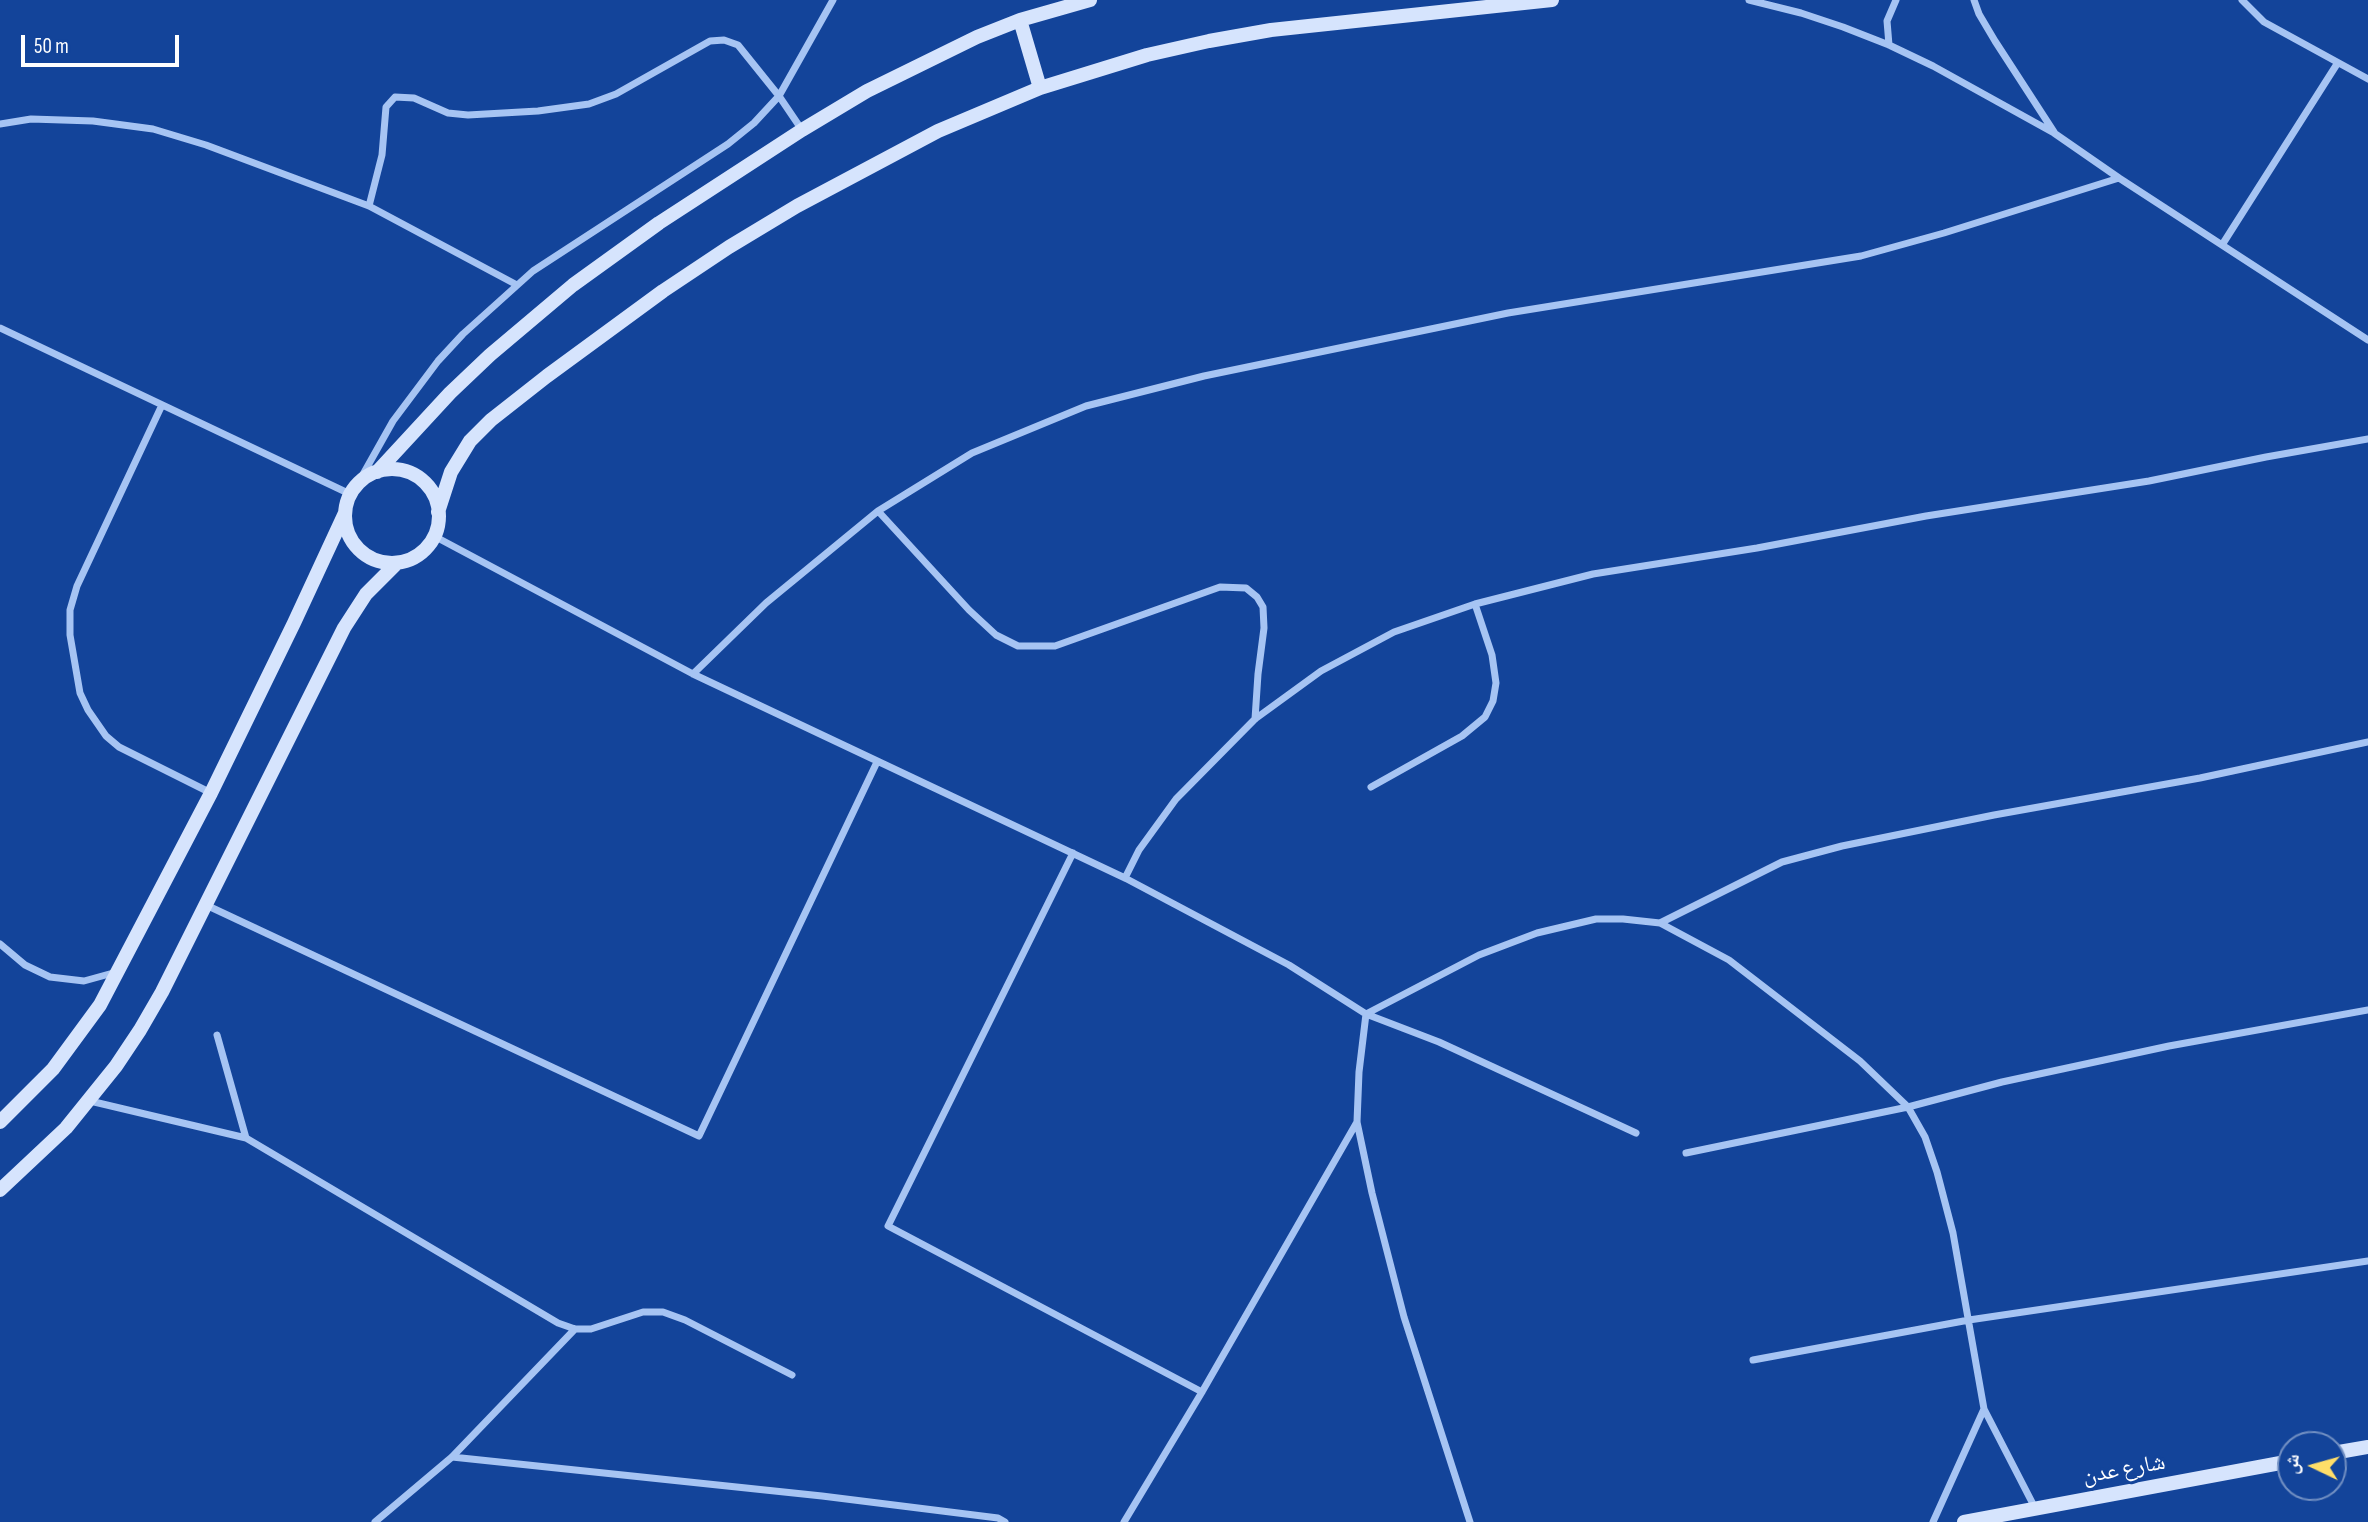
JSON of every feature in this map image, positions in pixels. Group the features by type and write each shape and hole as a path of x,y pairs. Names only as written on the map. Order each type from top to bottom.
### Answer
{"street":[{"path":"0,1122 53,1069 100,1005 211,793 295,623 354,489 393,421 430,371 463,334 517,285 565,250 728,144 754,123 779,96 833,0"},
{"path":"354,489 377,472 470,374 573,285 659,223 867,91 977,37 1020,20 1090,0"},
{"path":"345,513 349,536 363,554 385,563 397,563 419,554 434,536 450,472 480,430 547,376 663,291 797,205 938,131 1041,88 1147,55 1271,30 1552,0"},
{"path":"1749,0 1801,13 1889,45 2054,132 2119,178 2368,340"},
{"path":"1889,45 1887,21 1896,0"},
{"path":"1974,0 1995,41 2054,132"},
{"path":"2242,0 2264,22 2368,79"},
{"path":"1020,20 1041,88"},
{"path":"369,205 382,155 386,107 395,97 414,98 448,113 468,115 538,111 589,104 616,94 710,41 724,40 738,45 802,130"},
{"path":"2222,245 2337,64"},
{"path":"0,124 31,119 93,121 153,129 206,145 369,205 517,285"},
{"path":"693,674 766,603 878,511 972,453 1086,406 1204,376 1508,313 1861,256 2119,178"},
{"path":"0,328 162,405 354,489"},
{"path":"162,405 76,586 70,610 71,645 80,693 106,736 119,747 211,793"},
{"path":"1125,878 1156,824 1176,799 1255,719 1321,671 1394,632 1475,604 1593,574 1757,548 1926,516 2149,481 2320,446 2368,439"},
{"path":"377,472 401,470 412,474 430,490 438,512"},
{"path":"878,511 969,610 996,635 1018,646 1055,646 1220,587 1246,587 1263,607 1264,628 1255,719"},
{"path":"434,536 693,674 1125,878 1289,965 1366,1014 1439,1042 1636,1133"},
{"path":"0,1190 41,1153 90,1101 140,1030 344,628 366,594 397,563"},
{"path":"1371,787 1462,736 1485,717 1493,701 1496,683 1492,655 1475,604"},
{"path":"1660,923 1782,862 1842,846 2200,778 2368,742"},
{"path":"205,905 699,1136 877,762"},
{"path":"1073,853 888,1226 1202,1392"},
{"path":"1366,1014 1479,956 1537,933 1595,919 1660,923 1729,960 1782,999 1860,1061 1908,1107 1925,1137 1953,1233 1984,1409 2036,1509"},
{"path":"0,944 25,965 50,977 84,981 117,972"},
{"path":"1686,1153 1908,1107 2002,1082 2169,1046 2368,1010"},
{"path":"1366,1014 1359,1072 1357,1122 1404,1317 1470,1522"},
{"path":"217,1035 246,1138"},
{"path":"90,1101 246,1138 558,1323 575,1329 591,1329 643,1312 663,1312 685,1320 792,1375"},
{"path":"1124,1522 1357,1122"},
{"path":"1753,1360 1969,1320 2368,1261"},
{"path":"374,1522 452,1457 575,1329"},
{"path":"1933,1522 1984,1409"},
{"path":"2347,1451 2368,1447"},
{"path":"452,1457 822,1496 998,1518 1005,1522"},
{"name":"شارع عدن","path":"1964,1522 2277,1464"}]}
